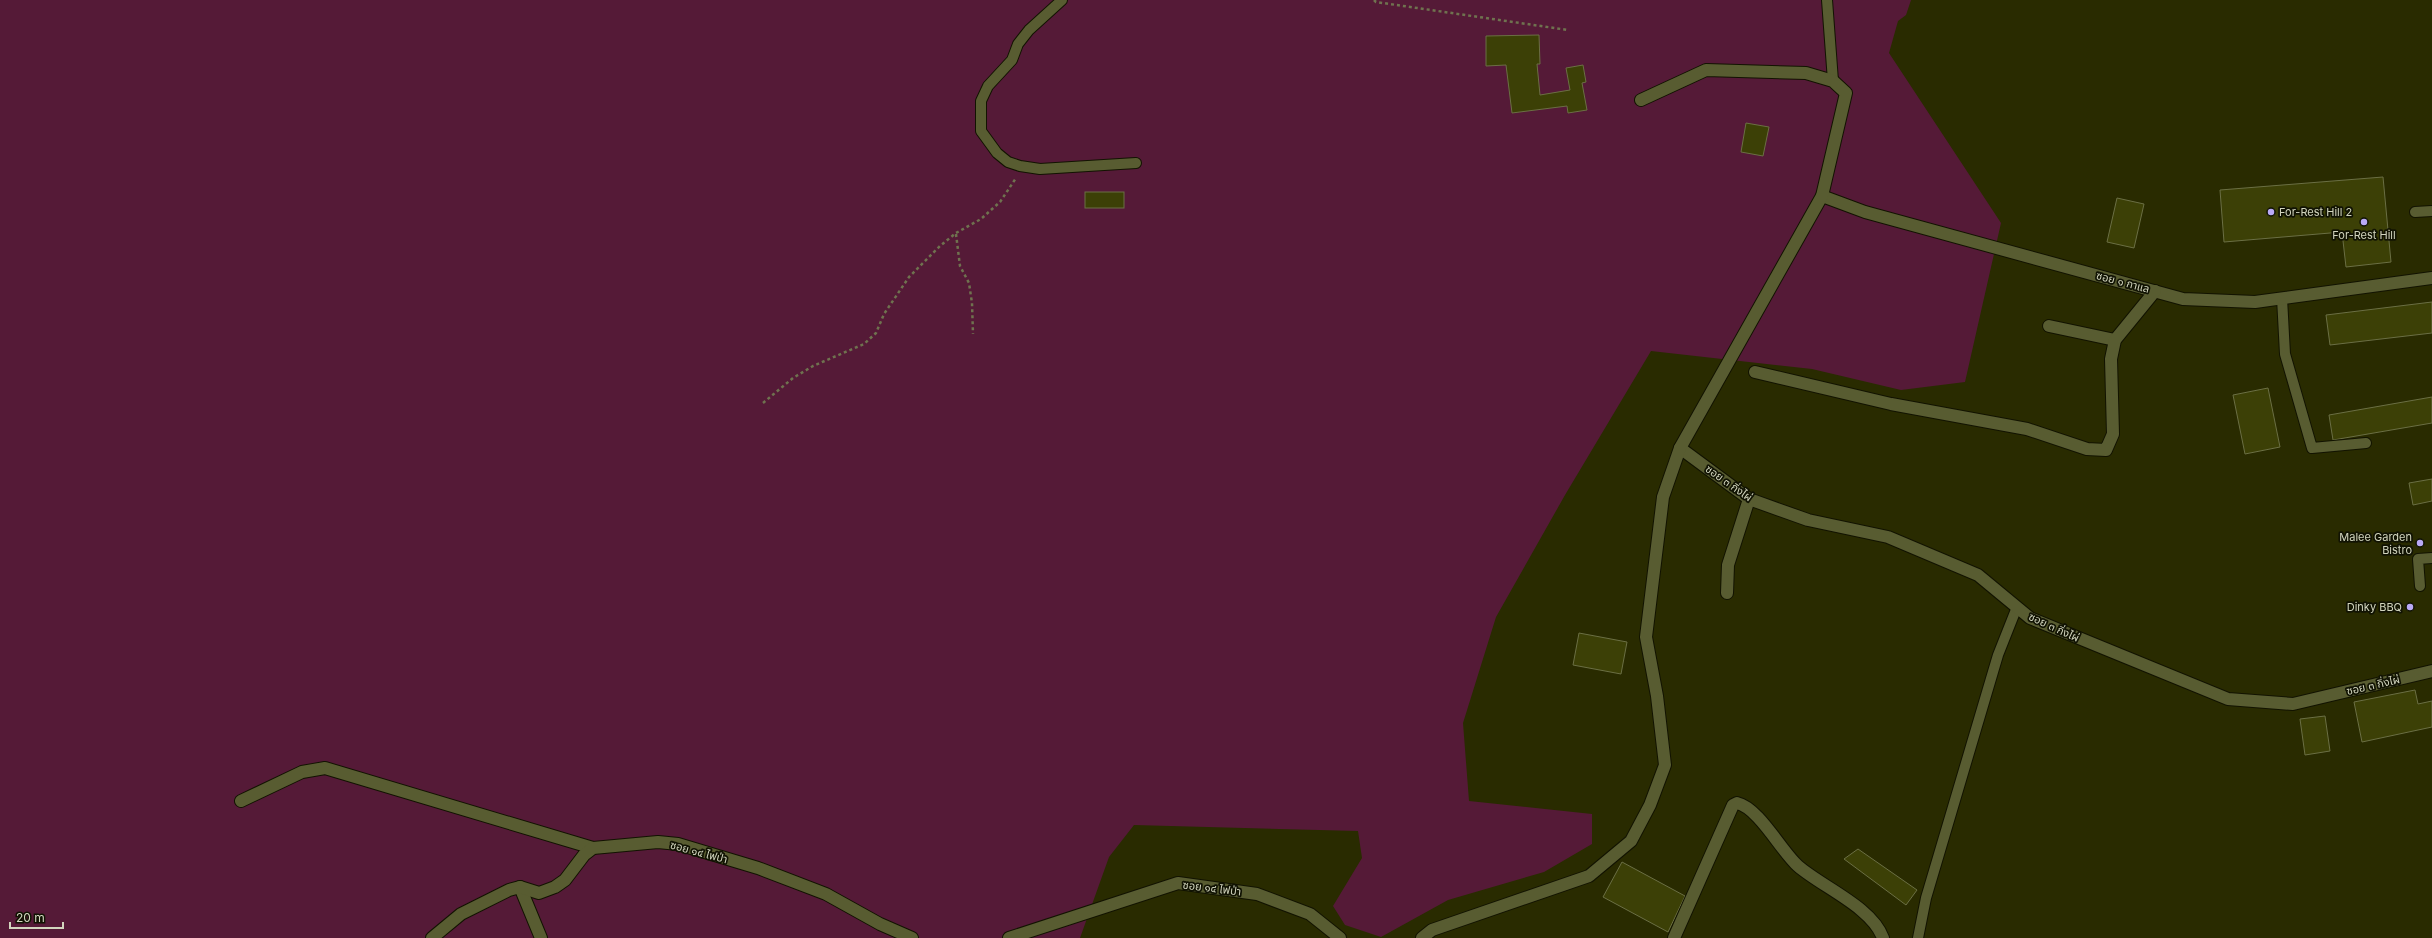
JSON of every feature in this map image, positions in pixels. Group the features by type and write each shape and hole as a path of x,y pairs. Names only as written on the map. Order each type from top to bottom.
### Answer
{"street":[{"path":"1422,938 1432,930 1589,876 1631,841 1650,805 1665,764 1657,696 1646,637 1663,497 1680,448 1822,196 1846,93 1833,81 1806,73 1706,70 1641,100"},
{"name":"ซอย ๑ กาแล","path":"1822,196 1865,212 2183,298 2255,302 2432,278"},
{"path":"1755,372 1891,404 2028,429 2087,449 2106,450 2113,434 2111,359 2115,340 2155,291"},
{"path":"2049,326 2115,340"},
{"name":"ซอย ๓ กิ่งไผ่","path":"1680,448 1748,499 1808,520 1888,537 1978,575 2030,618 2228,699 2294,704 2432,671"},
{"path":"1727,593 1728,565 1748,499"},
{"path":"241,801 302,772 325,768 593,848"},
{"path":"1674,938 1733,805 1737,803 1754,814 1796,864 1816,881 1848,900 1869,917 1883,938"},
{"name":"ซอย ๑๔ ไฟป่า","path":"593,848 658,842 678,844 758,868 826,894 880,924 912,938"},
{"path":"432,938 461,914 520,887 539,893 555,888 565,880 584,855 593,848"},
{"name":"ซอย ๑๔ ไฟป่า","path":"1009,938 1178,884 1257,894 1310,914 1340,938"},
{"path":"520,887 541,938"}],"lane":[{"path":"1062,0 1028,30 1018,44 1012,60 988,86 981,102 981,131 989,146 1008,162 1020,166 1040,169 1136,163"},
{"path":"1827,0 1833,81"},
{"path":"2415,212 2432,211"},
{"path":"2282,298 2285,354 2312,448 2366,443"},
{"path":"2420,586 2418,559 2432,558"},
{"path":"1918,938 1926,898 1996,663 2017,607"}],"path":[{"path":"1374,0 1376,2 1568,30"},
{"path":"763,403 793,378 813,366 864,344 876,333 884,314 909,278 956,233 981,219 1000,202 1015,181 1020,166"},
{"path":"956,233 960,266 969,283 973,334"}],"shaded area":[{"path":"0,0 1911,0 1906,15 1898,21 1889,53 2001,223 1965,382 1901,390 1812,369 1651,351 1565,495 1496,617 1463,723 1469,801 1592,814 1592,844 1544,872 1448,900 1381,937 1345,925 1333,906 1362,858 1358,831 1134,825 1109,857 1080,938 0,938"}],"building":[{"path":"1539,35 1540,64 1537,64 1540,95 1570,90 1566,68 1583,65 1586,82 1582,83 1587,110 1568,113 1567,106 1512,113 1506,65 1486,66 1486,36"},
{"path":"1746,123 1769,127 1763,156 1741,152"},
{"path":"2383,177 2391,262 2346,267 2342,232 2224,242 2220,190"},
{"path":"1085,192 1124,192 1124,208 1085,208"},
{"path":"2117,198 2144,204 2134,248 2107,242"},
{"path":"2432,302 2432,333 2330,345 2326,315"},
{"path":"2268,388 2280,447 2245,454 2233,395"},
{"path":"2432,397 2432,423 2333,440 2329,415"},
{"path":"2432,479 2432,501 2413,505 2409,483"},
{"path":"1579,633 1627,642 1621,674 1573,665"},
{"path":"2415,690 2418,704 2432,701 2432,727 2362,742 2354,702"},
{"path":"2325,716 2330,751 2305,755 2300,719"},
{"path":"1858,849 1917,890 1906,905 1844,859"},
{"path":"1622,862 1685,896 1668,932 1603,897"}],"place":[{"name":"For-Rest Hill 2","path":"2271,212"},
{"name":"For-Rest Hill","path":"2364,222"},
{"name":"Malee Garden Bistro","path":"2420,543"},
{"name":"Dinky BBQ","path":"2410,607"}]}
